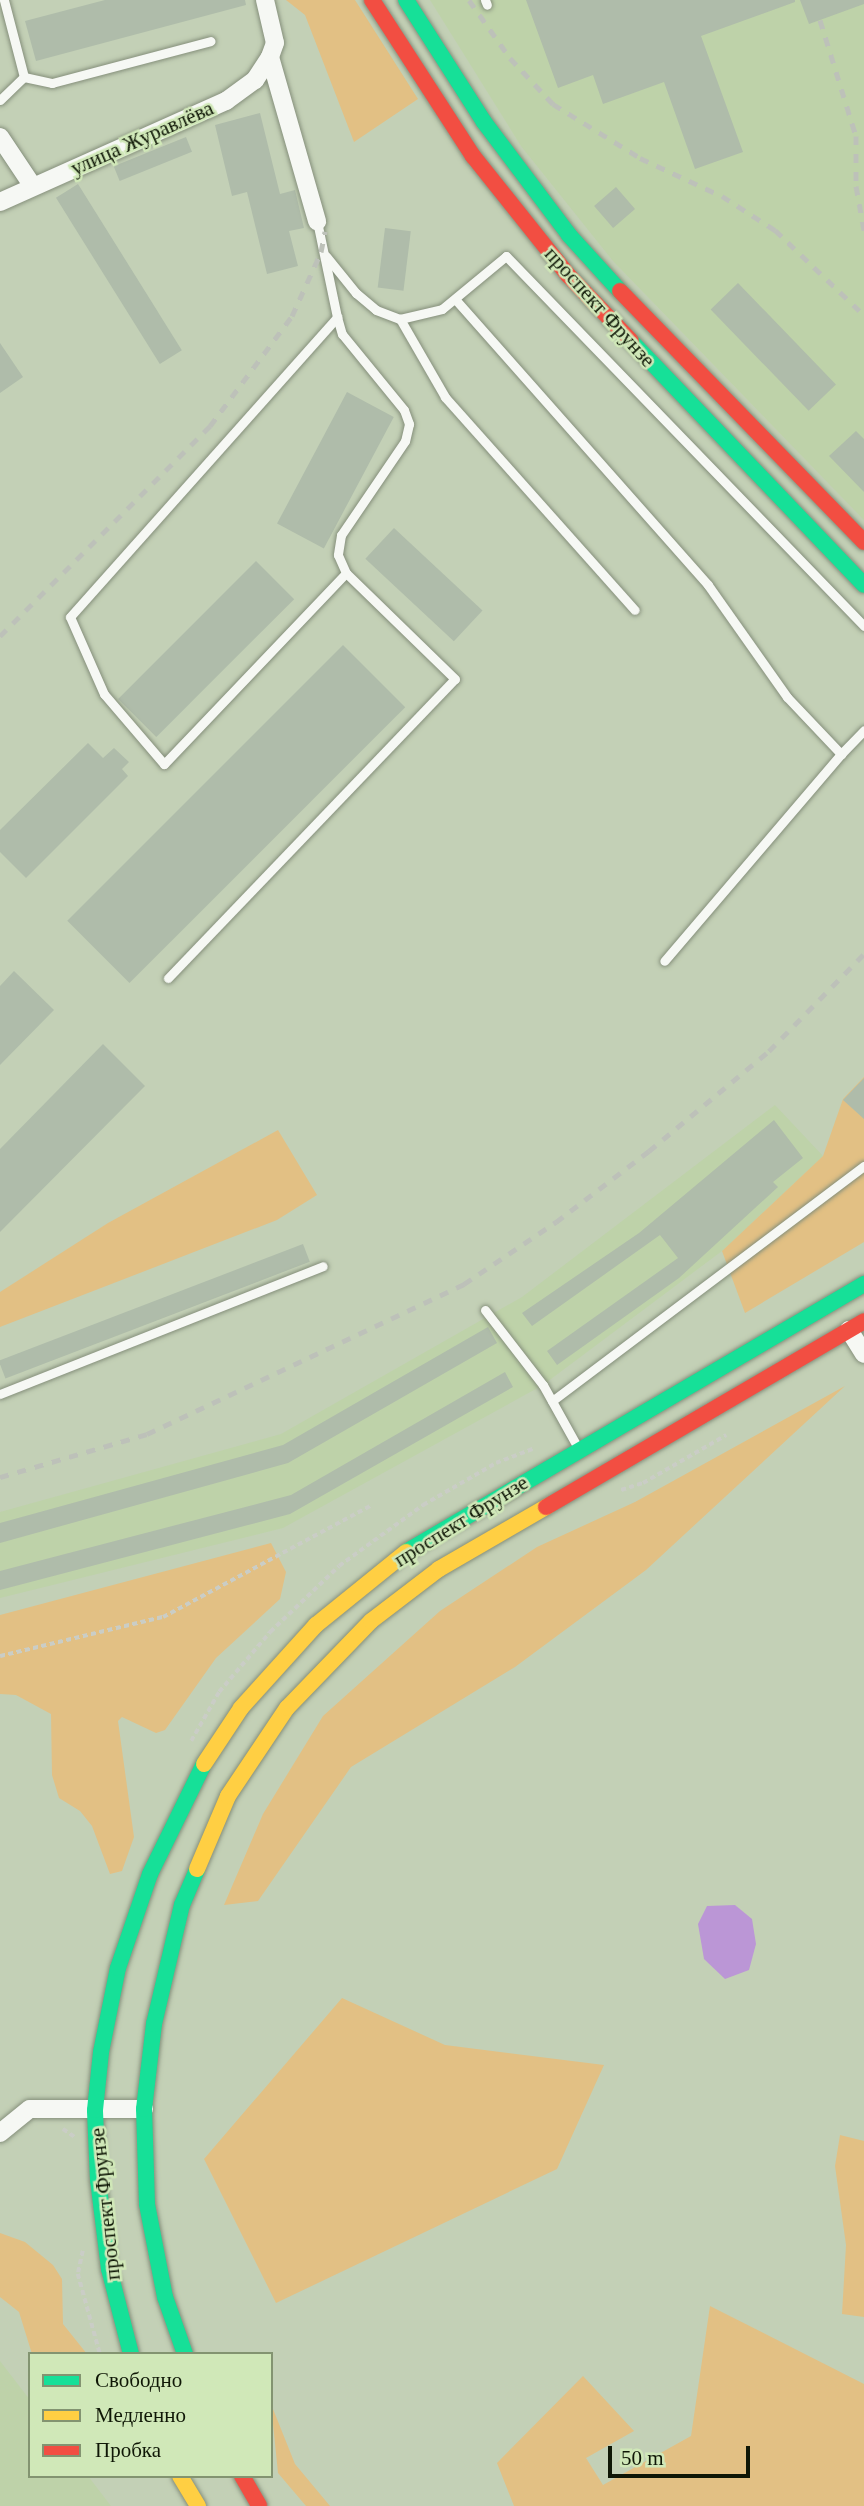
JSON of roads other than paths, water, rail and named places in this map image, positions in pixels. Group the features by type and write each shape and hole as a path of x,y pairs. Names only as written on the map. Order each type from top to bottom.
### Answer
{"main road":[{"name":"проспект Фрунзе","path":"372,0 473,156 568,275 864,585"},
{"name":"проспект Фрунзе","path":"406,0 484,122 569,235 668,345 864,542"},
{"name":"проспект Фрунзе","path":"130,2352 109,2269 98,2180 95,2110 118,1968 150,1874 191,1785 241,1708 316,1625 408,1550 864,1284"},
{"name":"проспект Фрунзе","path":"184,2352 165,2297 147,2204 144,2109 153,2024 182,1905 228,1796 287,1708 371,1621 439,1569 857,1326"},
{"path":"181,2478 198,2506"},
{"path":"243,2478 259,2506"}],"street":[{"path":"265,0 275,43 270,57 317,221"},
{"name":"улица Журавлёва","path":"0,202 226,101 255,80 270,57"},
{"path":"0,137 32,186"},
{"path":"857,1326 864,1354"},
{"path":"0,2133 30,2109 144,2109"}],"lane":[{"path":"4,0 24,78"},
{"path":"24,78 52,83 211,41"},
{"path":"0,100 24,78"},
{"path":"168,978 456,679 346,573 338,555 341,535 405,441 409,425 404,410 342,334 317,221"},
{"path":"323,253 356,293 376,310 400,319 428,314 455,299 506,256 864,626"},
{"path":"455,299 708,585 787,697 841,754"},
{"path":"337,317 70,617 104,694 164,764 346,573"},
{"path":"400,319 445,397 635,610"},
{"path":"664,961 864,730"},
{"path":"552,1402 864,1166"},
{"path":"0,1394 323,1266"},
{"path":"485,1310 552,1402 579,1450"}],"railway":[{"path":"469,0 510,58 553,104 640,158 722,196 775,230 864,315"},
{"path":"820,20 856,136 856,186 864,230"},
{"path":"0,636 210,426 292,316 321,252 325,231"},
{"path":"0,1477 147,1434 464,1284 556,1222 649,1151 769,1051 864,954"}]}
